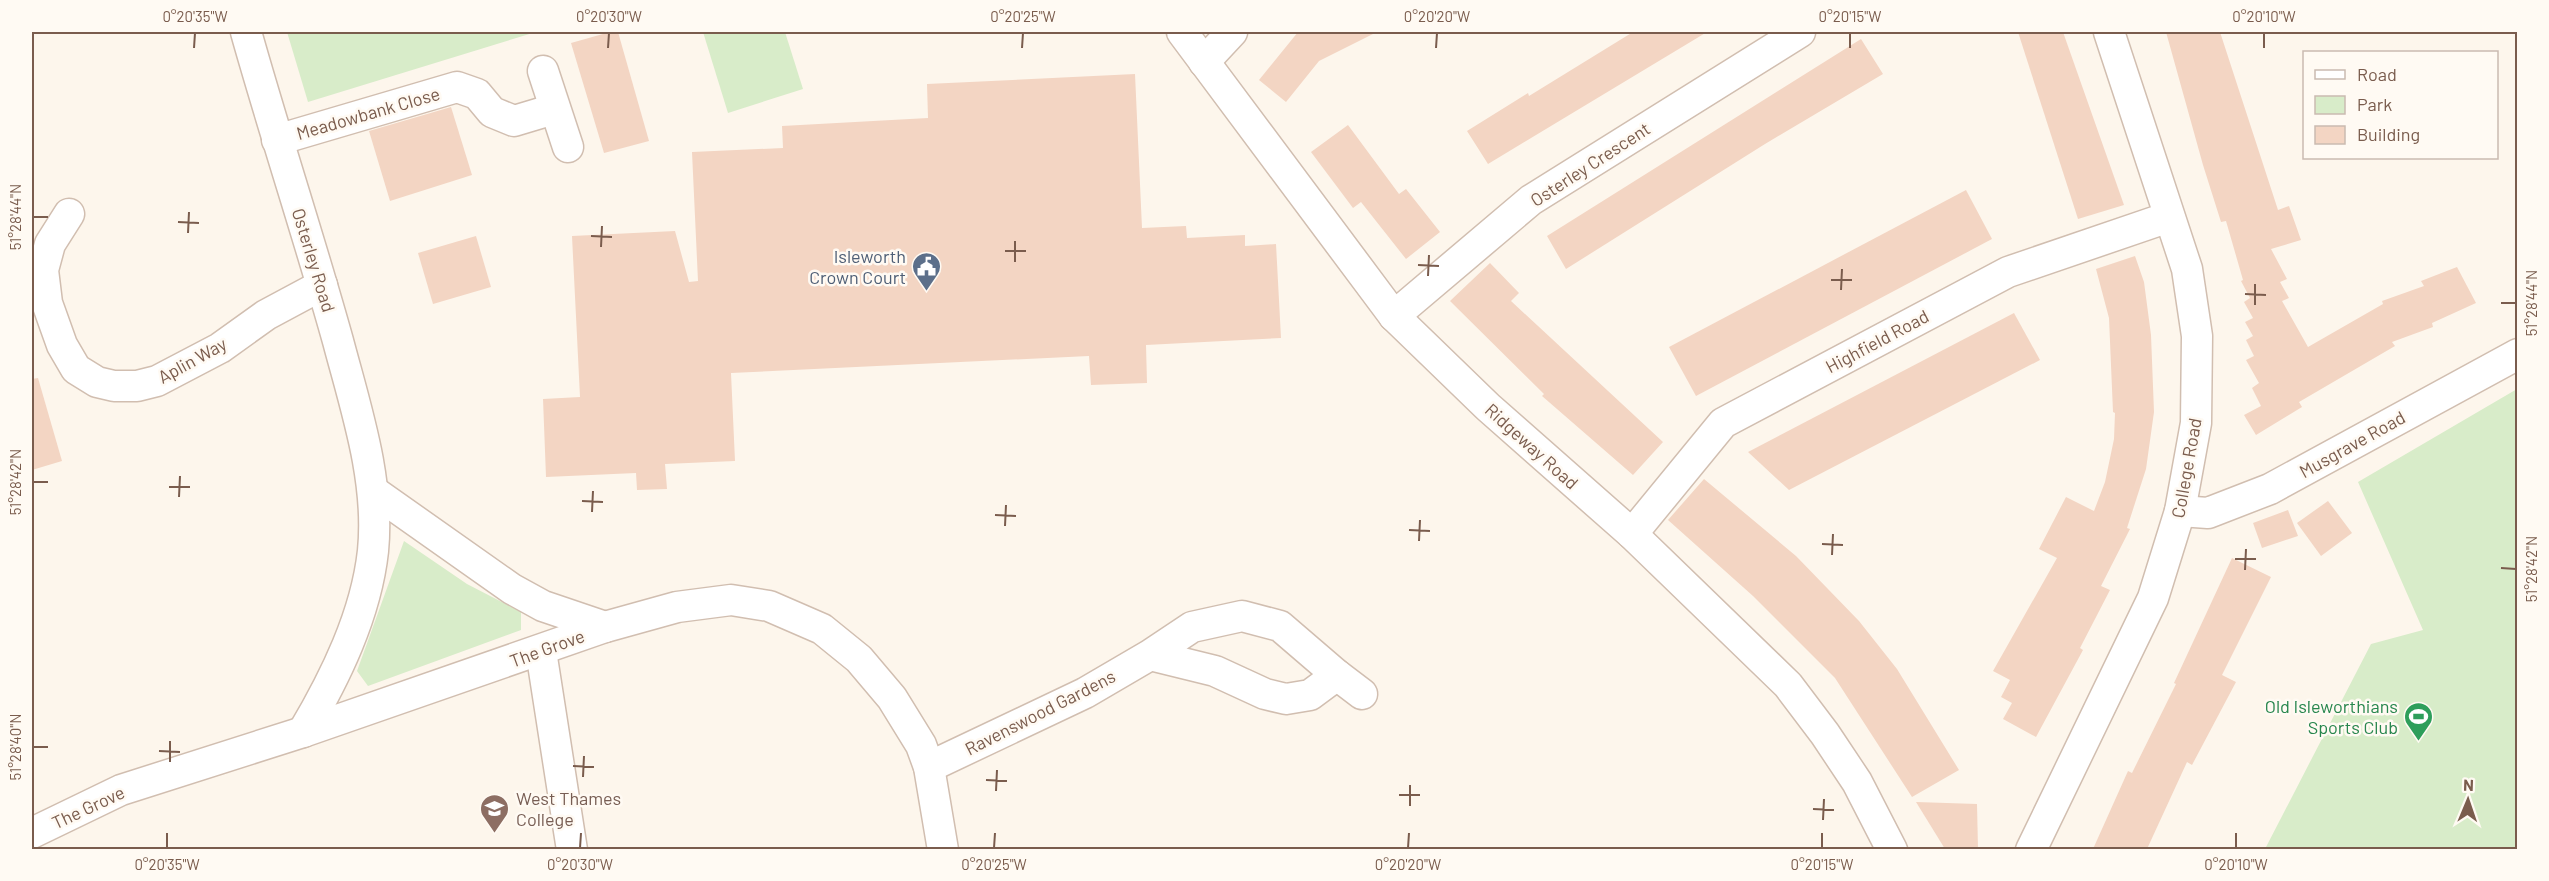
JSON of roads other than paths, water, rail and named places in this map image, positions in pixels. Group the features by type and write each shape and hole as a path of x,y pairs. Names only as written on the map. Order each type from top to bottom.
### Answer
{"street":[{"name":"Osterley Road","path":"246,32 354,400 373,491 372,552 354,630 303,732"},
{"name":"Ridgeway Road","path":"1182,32 1394,316 1488,407 1632,534 1788,686 1825,734 1857,782 1892,849"},
{"path":"1204,62 1232,32"},
{"name":"Osterley Crescent","path":"1394,316 1531,200 1800,32"},
{"name":"College Road","path":"2031,849 2153,598 2180,511 2196,423 2197,336 2187,269 2109,32"},
{"path":"543,71 568,147"},
{"name":"Meadowbank Close","path":"277,140 457,87 477,94 492,112 514,121 554,109"},
{"name":"Aplin Way","path":"69,214 50,244 43,270 47,303 62,345 76,369 97,382 114,386 137,386 157,381 220,348 266,315 322,285"},
{"name":"Highfield Road","path":"1632,534 1723,423 2008,272 2169,217"},
{"name":"Musgrave Road","path":"2180,511 2208,513 2270,489 2517,354"},
{"path":"373,491 512,589 543,606 605,627"},
{"name":"The Grove","path":"32,833 121,790 303,732 605,627 677,607 731,600 769,606 822,629 859,659 892,698 921,745 929,767 943,849"},
{"name":"Ravenswood Gardens","path":"929,767 1085,693 1192,627 1242,616 1281,626 1362,694"},
{"path":"541,651 572,849"},
{"path":"1150,655 1215,671 1265,694 1286,699 1310,695 1337,675"}],"place":[{"name":"Isleworth Crown Court","path":"927,292"},
{"name":"Old Isleworthians Sports Club","path":"2419,742"},
{"name":"West Thames College","path":"495,834"}]}
